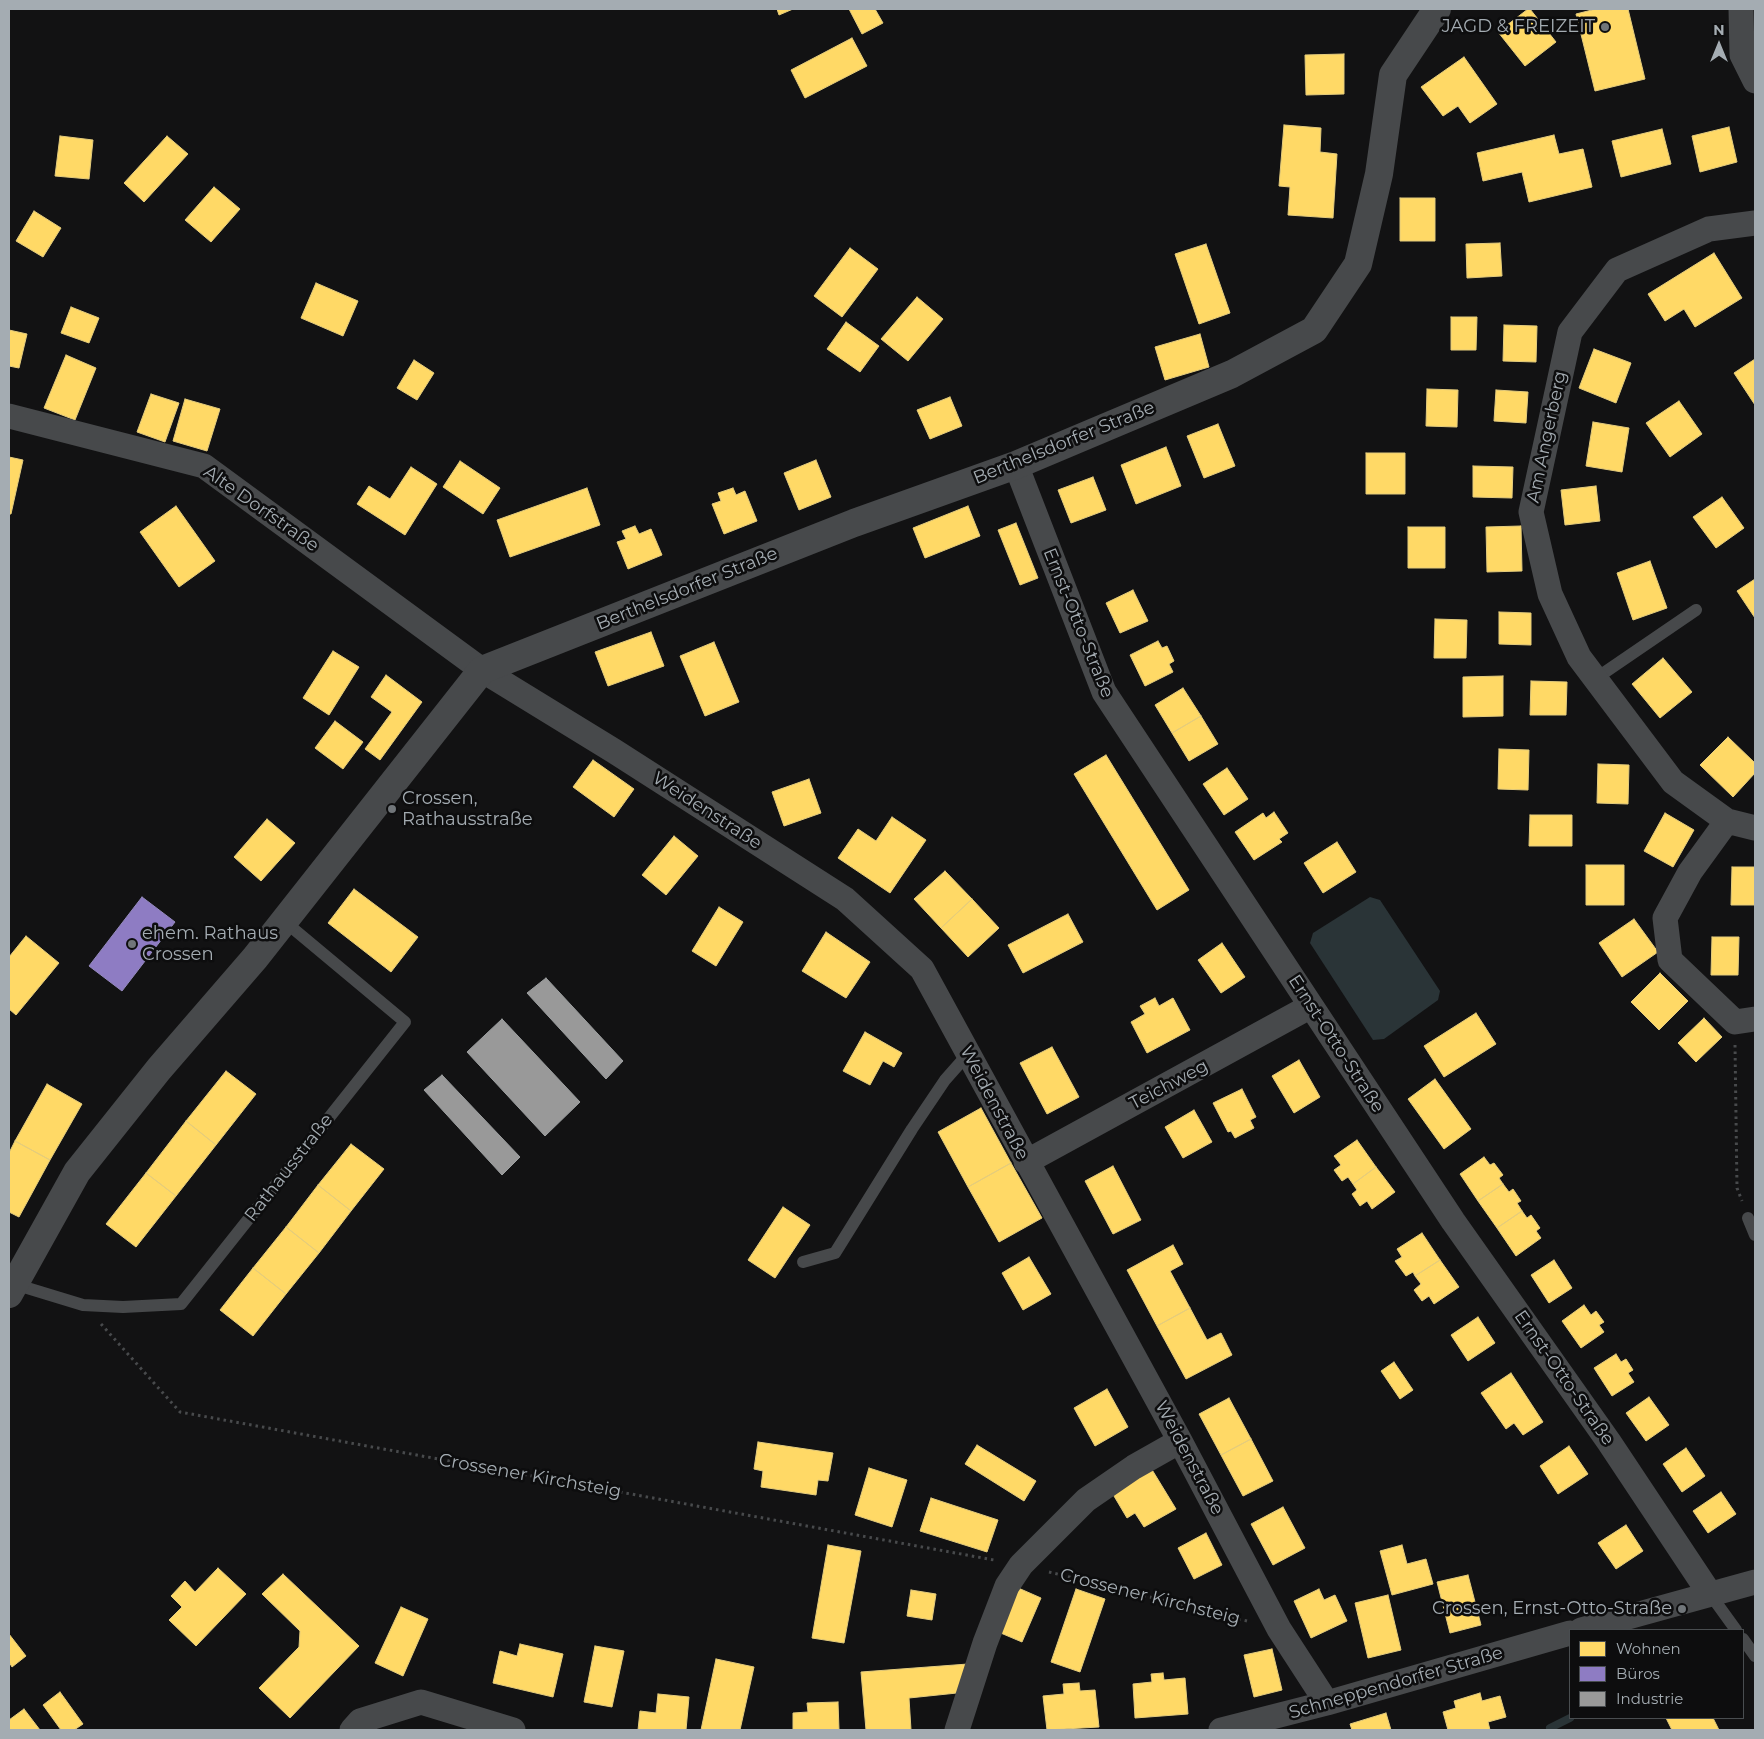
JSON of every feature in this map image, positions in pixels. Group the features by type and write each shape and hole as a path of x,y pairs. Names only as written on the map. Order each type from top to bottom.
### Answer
{"street":[{"name":"Berthelsdorfer Straße","path":"482,670 854,523 1016,465 1232,374 1314,330 1358,264 1379,174 1393,75 1438,9"},
{"path":"1741,9 1742,55 1755,81"},
{"name":"Am Angerberg","path":"1755,223 1709,229 1617,270 1570,332 1531,512 1550,594 1579,657 1673,782 1727,821 1755,828"},
{"name":"Alte Dorfstraße","path":"9,416 204,466 482,670"},
{"name":"Ernst-Otto-Straße","path":"1016,465 1104,692 1453,1222 1609,1442 1710,1594"},
{"name":"Rathausstraße","path":"11,1289 77,1172 159,1068 255,958 482,670"},
{"name":"Weidenstraße","path":"482,670 614,750 845,899 922,969 1180,1441 1280,1629 1326,1703"},
{"path":"1727,821 1690,872 1665,918 1670,960 1745,1020"},
{"name":"Teichweg","path":"1026,1162 1312,1006"},
{"path":"957,1730 988,1635 1007,1586 1021,1565 1086,1500 1134,1467 1180,1441"},
{"path":"1585,1629 1755,1582"},
{"name":"Schneppendorfer Straße","path":"1221,1730 1326,1703 1569,1633"},
{"path":"352,1730 360,1721 421,1702 513,1730"}],"lane":[{"path":"1595,679 1696,610"},
{"name":"Rathausstraße","path":"11,1289 84,1305 123,1307 181,1304 405,1022 284,921"},
{"path":"803,1262 835,1253 912,1129 945,1080 968,1054"},
{"path":"1748,1218 1755,1235"},
{"path":"1710,1594 1735,1629"},
{"path":"1744,1640 1754,1654"}],"path":[{"path":"1745,1020 1737,1188 1748,1218"},
{"name":"Crossener Kirchsteig","path":"84,1305 180,1412 1021,1565 1280,1629"}],"shaded area":[{"path":"1370,897 1380,900 1440,991 1438,1000 1384,1039 1373,1040 1310,943 1313,933"}],"building: Wohnen":[{"path":"777,9 793,9 779,15"},
{"path":"849,9 875,9 883,23 862,34"},
{"path":"1530,9 1556,42 1525,66 1498,32"},
{"path":"1596,9 1628,9 1645,79 1595,91 1576,14"},
{"path":"852,38 867,66 805,98 791,70"},
{"path":"1344,54 1344,94 1306,95 1305,55"},
{"path":"1464,57 1497,104 1470,123 1458,106 1443,116 1421,87"},
{"path":"1284,125 1321,128 1320,152 1337,154 1333,218 1288,215 1290,187 1279,186"},
{"path":"1729,127 1737,162 1700,172 1692,136"},
{"path":"1662,129 1671,164 1621,177 1612,141"},
{"path":"1554,135 1559,154 1583,149 1592,187 1529,202 1522,172 1483,181 1477,153"},
{"path":"60,136 93,140 89,179 55,176"},
{"path":"167,136 188,154 144,202 124,183"},
{"path":"214,187 240,209 211,242 185,220"},
{"path":"1400,198 1435,198 1435,241 1400,241"},
{"path":"34,211 61,228 43,257 16,241"},
{"path":"1500,243 1502,276 1467,278 1466,244"},
{"path":"1206,244 1230,313 1199,324 1175,254"},
{"path":"850,248 878,269 842,317 814,296"},
{"path":"1714,253 1742,298 1695,327 1684,309 1665,321 1648,294"},
{"path":"316,283 358,301 343,336 301,318"},
{"path":"917,297 943,319 908,361 881,339"},
{"path":"71,307 99,318 89,343 61,333"},
{"path":"1451,317 1477,317 1476,350 1451,350"},
{"path":"846,322 879,346 860,372 827,349"},
{"path":"1504,325 1537,326 1536,362 1503,361"},
{"path":"9,330 27,334 19,368 9,366"},
{"path":"1200,334 1209,367 1165,380 1155,347"},
{"path":"1594,349 1631,363 1616,403 1579,388"},
{"path":"66,355 96,368 75,420 44,408"},
{"path":"1755,359 1755,405 1734,373"},
{"path":"414,360 434,373 417,400 397,388"},
{"path":"1427,389 1458,390 1457,427 1426,426"},
{"path":"1496,390 1528,392 1526,423 1494,421"},
{"path":"151,394 179,403 165,442 137,432"},
{"path":"950,397 962,426 930,439 917,410"},
{"path":"185,399 220,409 207,451 173,441"},
{"path":"1679,401 1702,434 1670,457 1646,423"},
{"path":"1593,422 1629,428 1622,472 1586,466"},
{"path":"1218,424 1235,466 1204,478 1187,436"},
{"path":"1166,447 1181,486 1136,504 1121,465"},
{"path":"1366,453 1405,453 1405,494 1366,494"},
{"path":"9,457 23,460 11,514 9,514"},
{"path":"816,460 831,497 799,510 784,473"},
{"path":"460,461 500,488 483,514 443,487"},
{"path":"1473,466 1513,467 1512,498 1473,497"},
{"path":"411,467 437,484 405,535 357,504 369,486 390,499"},
{"path":"1093,477 1106,510 1071,523 1058,490"},
{"path":"1596,486 1600,521 1565,525 1561,490"},
{"path":"587,488 600,525 510,557 497,520"},
{"path":"733,488 736,495 745,491 757,521 724,534 712,504 721,501 718,493"},
{"path":"1722,497 1744,528 1716,548 1693,517"},
{"path":"176,506 215,561 179,587 140,532"},
{"path":"968,506 980,536 925,558 913,528"},
{"path":"1016,523 1038,578 1020,585 998,530"},
{"path":"635,526 639,534 651,529 662,555 628,569 617,542 626,539 622,531"},
{"path":"1521,526 1522,571 1487,572 1486,527"},
{"path":"1408,527 1445,527 1445,568 1408,568"},
{"path":"1650,561 1667,608 1633,620 1617,573"},
{"path":"1755,579 1755,618 1737,591"},
{"path":"1133,590 1148,621 1120,633 1106,603"},
{"path":"1499,612 1531,613 1531,645 1499,644"},
{"path":"1435,619 1467,620 1466,658 1434,658"},
{"path":"651,632 664,666 608,686 595,652"},
{"path":"1158,641 1162,648 1167,646 1174,661 1169,664 1173,672 1145,686 1130,655"},
{"path":"714,642 739,702 705,716 680,656"},
{"path":"333,651 359,667 329,715 303,698"},
{"path":"1663,658 1692,692 1660,718 1632,684"},
{"path":"386,675 422,702 380,760 365,749 392,712 371,697"},
{"path":"1503,676 1503,716 1463,717 1463,677"},
{"path":"1531,681 1567,682 1566,715 1530,715"},
{"path":"1183,688 1201,716 1172,733 1155,705"},
{"path":"1201,716 1218,744 1189,761 1172,733"},
{"path":"335,721 363,742 343,769 315,748"},
{"path":"1728,737 1755,763 1755,773 1733,797 1700,765"},
{"path":"1499,749 1529,750 1528,790 1498,789"},
{"path":"1106,755 1189,890 1157,910 1074,774"},
{"path":"593,760 634,789 614,817 573,787"},
{"path":"1598,764 1629,765 1628,804 1597,803"},
{"path":"1227,768 1248,799 1224,815 1203,784"},
{"path":"809,779 821,813 784,826 772,792"},
{"path":"1274,812 1288,833 1279,839 1282,842 1254,860 1235,832 1263,813 1266,818"},
{"path":"1665,813 1694,830 1673,867 1644,851"},
{"path":"1530,815 1572,815 1572,846 1529,846"},
{"path":"892,817 926,840 890,893 838,858 858,829 876,841"},
{"path":"267,819 295,843 261,881 234,857"},
{"path":"674,836 698,856 666,895 642,875"},
{"path":"1337,842 1356,872 1323,893 1304,863"},
{"path":"1586,865 1624,865 1624,905 1586,905"},
{"path":"1732,867 1755,867 1755,905 1731,905"},
{"path":"945,871 972,899 941,928 914,899"},
{"path":"354,889 418,937 391,972 328,923"},
{"path":"972,899 999,928 968,957 941,928"},
{"path":"719,907 743,922 716,966 692,951"},
{"path":"1068,914 1083,942 1023,973 1008,945"},
{"path":"1634,919 1658,952 1622,977 1599,943"},
{"path":"826,932 870,962 846,998 802,971"},
{"path":"26,936 59,963 16,1015 9,1009 9,957"},
{"path":"1712,937 1739,937 1738,975 1711,975"},
{"path":"1222,943 1245,977 1221,993 1198,960"},
{"path":"1660,973 1688,1001 1659,1030 1631,1002"},
{"path":"1155,998 1159,1006 1173,998 1190,1030 1147,1053 1131,1022 1145,1014 1140,1006"},
{"path":"1476,1013 1496,1044 1444,1077 1424,1046"},
{"path":"1704,1018 1722,1037 1696,1062 1678,1043"},
{"path":"865,1032 902,1053 894,1067 883,1061 870,1085 843,1071"},
{"path":"1052,1047 1079,1097 1047,1114 1020,1063"},
{"path":"1299,1060 1320,1097 1294,1113 1272,1076"},
{"path":"226,1071 256,1094 216,1145 186,1121"},
{"path":"1435,1079 1471,1129 1444,1149 1408,1099"},
{"path":"47,1084 82,1104 50,1160 15,1141"},
{"path":"1242,1089 1256,1117 1250,1120 1254,1128 1235,1138 1231,1131 1228,1132 1213,1103"},
{"path":"981,1108 1011,1163 968,1187 938,1132"},
{"path":"1194,1110 1212,1142 1183,1158 1165,1127"},
{"path":"186,1121 216,1145 176,1196 146,1173"},
{"path":"1357,1140 1376,1167 1353,1184 1348,1177 1342,1181 1334,1170 1341,1165 1334,1156"},
{"path":"15,1141 50,1160 19,1217 9,1212 9,1153"},
{"path":"351,1144 384,1169 351,1211 318,1185"},
{"path":"1484,1157 1490,1165 1494,1163 1503,1175 1499,1178 1503,1184 1478,1201 1460,1174"},
{"path":"1011,1163 1042,1218 999,1242 968,1187"},
{"path":"1113,1166 1141,1220 1113,1234 1085,1181"},
{"path":"1376,1167 1395,1192 1372,1209 1367,1201 1360,1206 1352,1194 1357,1190 1353,1184"},
{"path":"146,1173 176,1196 136,1247 106,1224"},
{"path":"1503,1184 1509,1192 1513,1189 1521,1201 1517,1203 1522,1211 1497,1228 1478,1201"},
{"path":"318,1185 351,1211 319,1253 286,1227"},
{"path":"783,1207 810,1225 775,1278 748,1260"},
{"path":"1522,1211 1527,1218 1531,1215 1540,1228 1536,1231 1541,1238 1516,1256 1497,1228"},
{"path":"286,1227 319,1253 286,1294 253,1268"},
{"path":"1422,1233 1440,1260 1415,1276 1413,1272 1406,1276 1395,1261 1402,1257 1397,1249"},
{"path":"1173,1245 1183,1264 1170,1271 1190,1308 1157,1326 1127,1270"},
{"path":"1029,1257 1051,1294 1023,1310 1002,1273"},
{"path":"1440,1260 1459,1287 1434,1304 1429,1296 1422,1301 1414,1290 1421,1284 1415,1276"},
{"path":"1554,1260 1572,1288 1549,1303 1531,1275"},
{"path":"253,1268 286,1294 253,1336 220,1310"},
{"path":"1584,1305 1591,1315 1596,1311 1604,1322 1599,1325 1604,1332 1581,1348 1562,1321"},
{"path":"1190,1308 1207,1340 1221,1333 1232,1355 1186,1379 1157,1326"},
{"path":"1478,1317 1495,1343 1468,1361 1451,1335"},
{"path":"1616,1354 1621,1362 1626,1359 1633,1370 1628,1373 1634,1382 1612,1396 1594,1368"},
{"path":"1394,1362 1413,1390 1400,1399 1381,1371"},
{"path":"1511,1373 1543,1422 1523,1435 1514,1423 1506,1429 1481,1393"},
{"path":"1107,1389 1128,1427 1095,1446 1074,1408"},
{"path":"1649,1397 1669,1425 1646,1441 1626,1413"},
{"path":"1229,1398 1251,1439 1221,1455 1199,1414"},
{"path":"1251,1439 1273,1481 1243,1496 1221,1455"},
{"path":"758,1442 833,1453 828,1481 818,1480 816,1495 761,1487 763,1471 754,1469"},
{"path":"977,1445 1036,1481 1024,1501 965,1464"},
{"path":"1569,1446 1588,1474 1558,1494 1540,1466"},
{"path":"1686,1448 1705,1476 1682,1492 1663,1464"},
{"path":"869,1468 907,1480 892,1527 855,1515"},
{"path":"1151,1468 1176,1509 1144,1527 1135,1513 1127,1518 1111,1491"},
{"path":"1721,1492 1736,1514 1708,1533 1693,1511"},
{"path":"931,1498 998,1520 987,1552 920,1531"},
{"path":"1283,1507 1305,1548 1273,1565 1251,1524"},
{"path":"1626,1525 1643,1551 1616,1569 1598,1543"},
{"path":"1206,1533 1222,1565 1194,1579 1178,1548"},
{"path":"828,1545 861,1551 844,1643 812,1638"},
{"path":"1402,1545 1407,1564 1426,1559 1433,1584 1392,1595 1380,1551"},
{"path":"218,1568 246,1594 196,1646 169,1620 182,1607 171,1596 185,1581 195,1592"},
{"path":"283,1574 359,1646 290,1718 259,1688 299,1647 300,1631 262,1594"},
{"path":"1468,1575 1481,1625 1450,1633 1437,1582"},
{"path":"1016,1587 1041,1598 1022,1642 996,1631"},
{"path":"1076,1589 1105,1599 1080,1672 1051,1662"},
{"path":"1319,1589 1324,1600 1335,1595 1347,1621 1311,1638 1294,1601"},
{"path":"911,1590 936,1594 932,1620 907,1616"},
{"path":"1388,1595 1401,1650 1368,1658 1355,1603"},
{"path":"401,1607 428,1619 403,1676 375,1663"},
{"path":"9,1634 26,1656 12,1667 9,1662"},
{"path":"520,1644 563,1654 553,1697 493,1683 500,1651 517,1656"},
{"path":"595,1646 624,1651 612,1707 584,1702"},
{"path":"1272,1649 1282,1690 1254,1697 1244,1655"},
{"path":"716,1659 754,1667 740,1730 701,1730"},
{"path":"968,1664 957,1693 909,1698 911,1730 866,1730 861,1672"},
{"path":"1163,1673 1164,1680 1185,1678 1188,1714 1135,1718 1133,1684 1152,1682 1151,1674"},
{"path":"1079,1683 1080,1691 1095,1690 1099,1727 1047,1730 1043,1696 1064,1694 1063,1684"},
{"path":"60,1692 83,1724 74,1730 61,1730 43,1705"},
{"path":"1480,1693 1482,1701 1500,1696 1506,1717 1488,1722 1490,1730 1448,1730 1443,1712 1456,1708 1454,1701"},
{"path":"658,1694 689,1697 686,1730 638,1730 640,1711 656,1713"},
{"path":"838,1702 839,1730 793,1730 793,1713 808,1712 807,1703"},
{"path":"24,1709 40,1730 9,1730 9,1720"},
{"path":"1386,1713 1391,1730 1352,1730 1350,1724"},
{"path":"1666,1719 1714,1719 1719,1730 1672,1730"}],"building: Büros":[{"name":"ehem. Rathaus Crossen","path":"142,897 175,922 122,991 89,966"}],"building: Industrie":[{"path":"546,978 623,1061 606,1079 527,993"},
{"path":"502,1019 580,1102 545,1136 467,1052"},
{"path":"442,1075 520,1157 502,1175 424,1090"}],"waterway":[{"path":"1550,1728 1569,1718"}],"place":[{"name":"JAGD & FREIZEIT","path":"1605,27"},
{"name":"Crossen, Rathausstraße","path":"392,809"},
{"name":"ehem. Rathaus Crossen","path":"132,944"},
{"name":"Crossen, Ernst-Otto-Straße","path":"1682,1609"}]}
